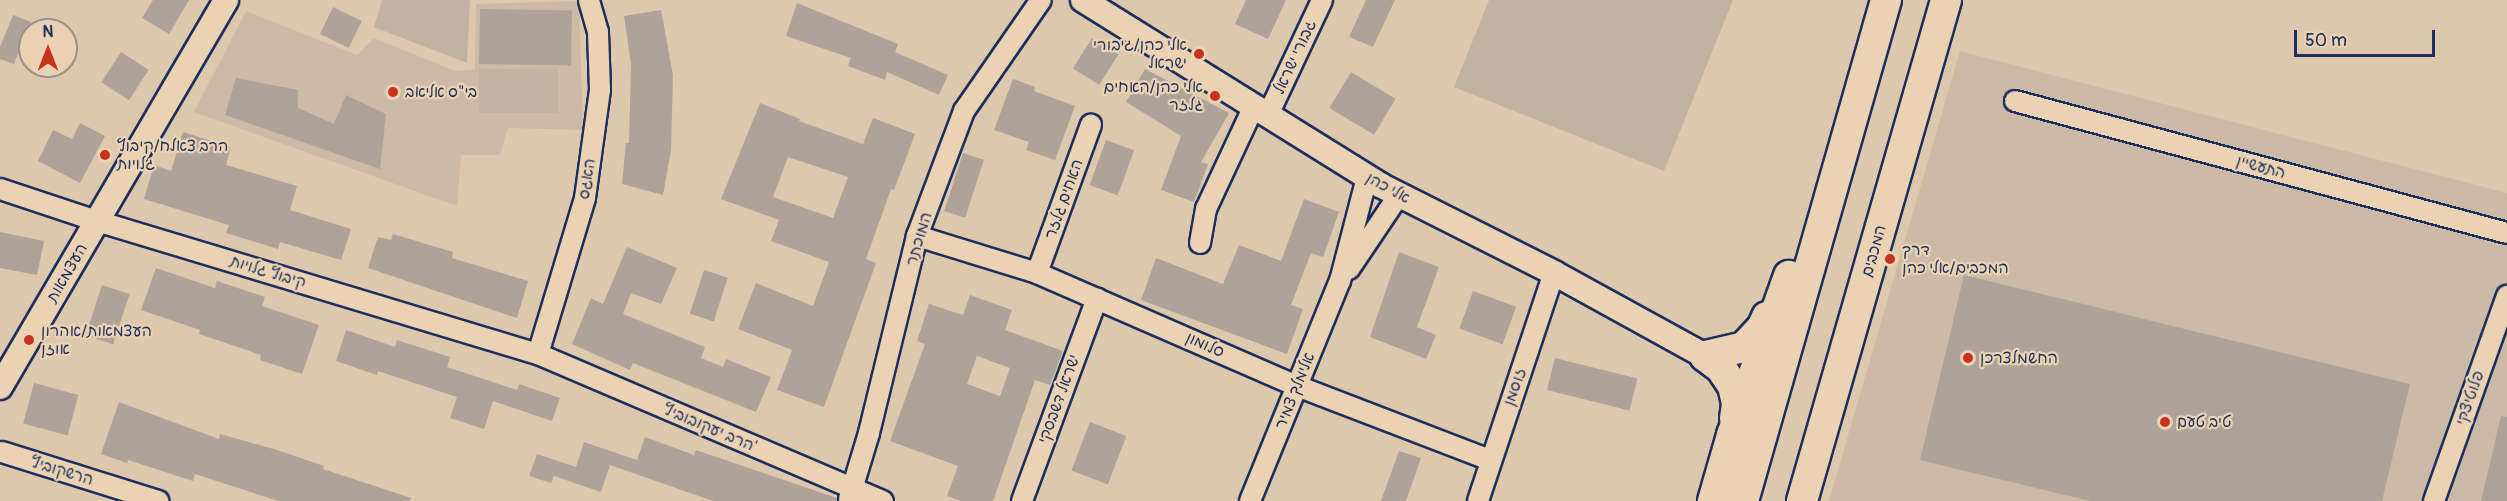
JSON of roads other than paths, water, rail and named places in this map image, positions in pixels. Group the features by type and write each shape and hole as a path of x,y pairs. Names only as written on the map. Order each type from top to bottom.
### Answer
{"main road":[{"name":"המכבים","path":"1802,501 1946,0"},
{"path":"1713,501 1732,435 1884,5"},
{"path":"1743,501 1884,5"},
{"path":"1705,356 1743,347 1762,328 1800,246"},
{"path":"1705,356 1721,368 1733,387 1737,404 1732,435"}],"street":[{"name":"העצמאות","path":"0,387 226,0"},
{"name":"האגס","path":"538,354 585,198 600,90 598,32 589,0"},
{"name":"המוכתר","path":"851,495 917,236 964,111 1041,0"},
{"name":"אלי כהן","path":"1083,0 1367,177 1554,273 1705,356"},
{"name":"גבורי ישראל","path":"1200,243 1206,209 1322,0"},
{"name":"התעשיין","path":"2015,101 2507,233"},
{"name":"האחים גלזר","path":"1037,273 1090,125"},
{"name":"אלימלך צמיר","path":"1250,501 1340,281 1367,177"},
{"name":"קיבוץ גלויות","path":"0,189 97,221 538,354"},
{"name":"אלימלך צמיר","path":"1340,281 1400,195"},
{"name":"סלומון","path":"917,236 1037,273 1297,386 1490,460"},
{"name":"זוסמן","path":"1478,501 1554,273"},
{"name":"פלוטיצקי","path":"2434,501 2507,296"},
{"name":"ישראל דשבסקי","path":"1022,501 1097,298"},
{"name":"הרב יעקובוביץ'","path":"538,354 851,495 883,501"},
{"name":"הרשקוביץ","path":"2,452 158,501"}],"place":[{"name":"אלי כהן/גיבורי ישראל","path":"1199,54"},
{"name":"בי\"ס אליאב","path":"393,92"},
{"name":"אלי כהן/האחים גלזר","path":"1215,96"},
{"name":"הרב צאלח/קיבוץ גלויות","path":"105,155"},
{"name":"דרך המכבים/אלי כהן","path":"1890,259"},
{"name":"העצמאות/אהרון אוזן","path":"29,340"},
{"name":"החשמלצרכן","path":"1968,358"},
{"name":"טיב טעם","path":"2165,422"}]}
